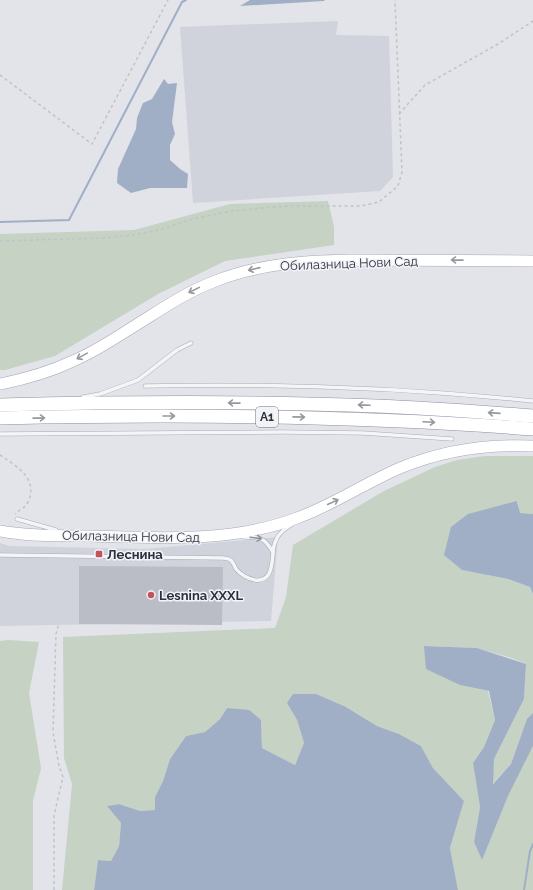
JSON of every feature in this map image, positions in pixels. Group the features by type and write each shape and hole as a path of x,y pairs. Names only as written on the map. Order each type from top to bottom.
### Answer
{"highway":[{"name":"A1","path":"0,405 170,402 316,404 454,410 533,416"},
{"name":"A1","path":"0,418 169,416 324,418 456,423 533,429"}],"main road":[{"name":"Обилазница Нови Сад","path":"0,384 33,376 73,361 128,331 188,293 213,282 245,271 277,265 321,261 496,261 529,263"},
{"name":"Обилазница Нови Сад","path":"0,531 29,535 171,539 232,534 262,529 297,518 337,500 400,468 442,453 495,446 533,446"}],"lane":[{"path":"50,404 100,394 138,380 176,350 191,343"},
{"path":"145,386 247,386 376,390 453,393 533,400"},
{"path":"0,434 283,432 363,433 452,439"},
{"path":"0,555 223,558 231,560 242,574 256,580 264,578 270,572 273,562 273,552 279,535 297,518"},
{"path":"17,519 53,530 113,537"},
{"path":"232,534 237,536 262,538 273,552"}],"path":[{"path":"0,75 92,144 168,0"},
{"path":"0,241 103,238 159,230 193,219 231,211 287,206 361,206 379,202 398,186 402,172 395,0"},
{"path":"399,114 425,85 498,44 533,21"},
{"path":"0,455 22,472 30,483 30,496 26,505 14,516 17,519"},
{"path":"54,890 54,815 63,777 59,766 53,732 56,634 59,623"}],"shaded area":[{"path":"338,21 336,35 389,36 393,177 380,191 193,203 180,27"},
{"path":"278,537 271,621 0,626 0,543 10,546 145,549"}],"green space":[{"path":"328,201 334,227 334,245 225,261 158,294 55,356 5,370 0,370 0,234 134,230 230,204"},
{"path":"485,456 533,456 533,514 519,513 518,501 462,570 508,579 530,587 533,594 533,713 527,720 511,764 492,784 494,759 524,699 526,664 512,658 477,648 424,646 460,685 488,691 495,720 484,747 473,763 480,807 474,842 482,859 508,796 533,746 533,890 458,890 450,848 464,801 433,768 421,746 399,734 377,726 346,707 287,703 297,720 304,743 295,765 262,748 261,720 227,708 220,719 205,732 186,736 170,759 163,781 155,797 155,810 140,811 119,804 107,806 121,823 119,846 111,861 98,860 94,890 62,890 72,784 64,758 63,637 275,628 286,597 293,545 384,491 435,467 457,460"},
{"path":"8,640 39,642 29,693 41,768 33,801 33,890 0,890 0,641"}],"water":[{"path":"250,0 325,0 240,6"},
{"path":"164,79 168,84 177,83 172,122 175,134 170,145 170,160 188,174 187,188 150,188 131,193 117,183 118,169 136,129 137,118 143,103 152,99"},
{"path":"517,501 520,513 533,514 533,594 530,587 508,579 462,570 444,555 451,527 468,514"},
{"path":"424,646 477,648 526,664 524,699 494,759 493,784 511,764 527,719 533,713 533,746 508,796 482,860 474,842 480,807 473,763 484,747 495,720 489,691 460,685 426,669"},
{"path":"293,694 316,694 346,707 377,726 399,734 421,746 433,768 464,801 450,848 458,890 94,890 98,860 111,861 119,846 121,823 107,806 119,804 140,811 155,810 155,797 163,781 170,759 186,736 205,732 220,719 227,708 249,710 261,720 262,748 295,765 304,743 297,720 287,703"}],"building":[{"name":"Lesnina XXXL","path":"79,566 223,567 222,625 79,624"}],"waterway":[{"path":"0,222 69,220 182,2 186,0"},
{"path":"524,890 530,851 533,844"}],"place":[{"name":"Леснина","path":"99,554"},
{"name":"Lesnina XXXL","path":"151,595"}]}
